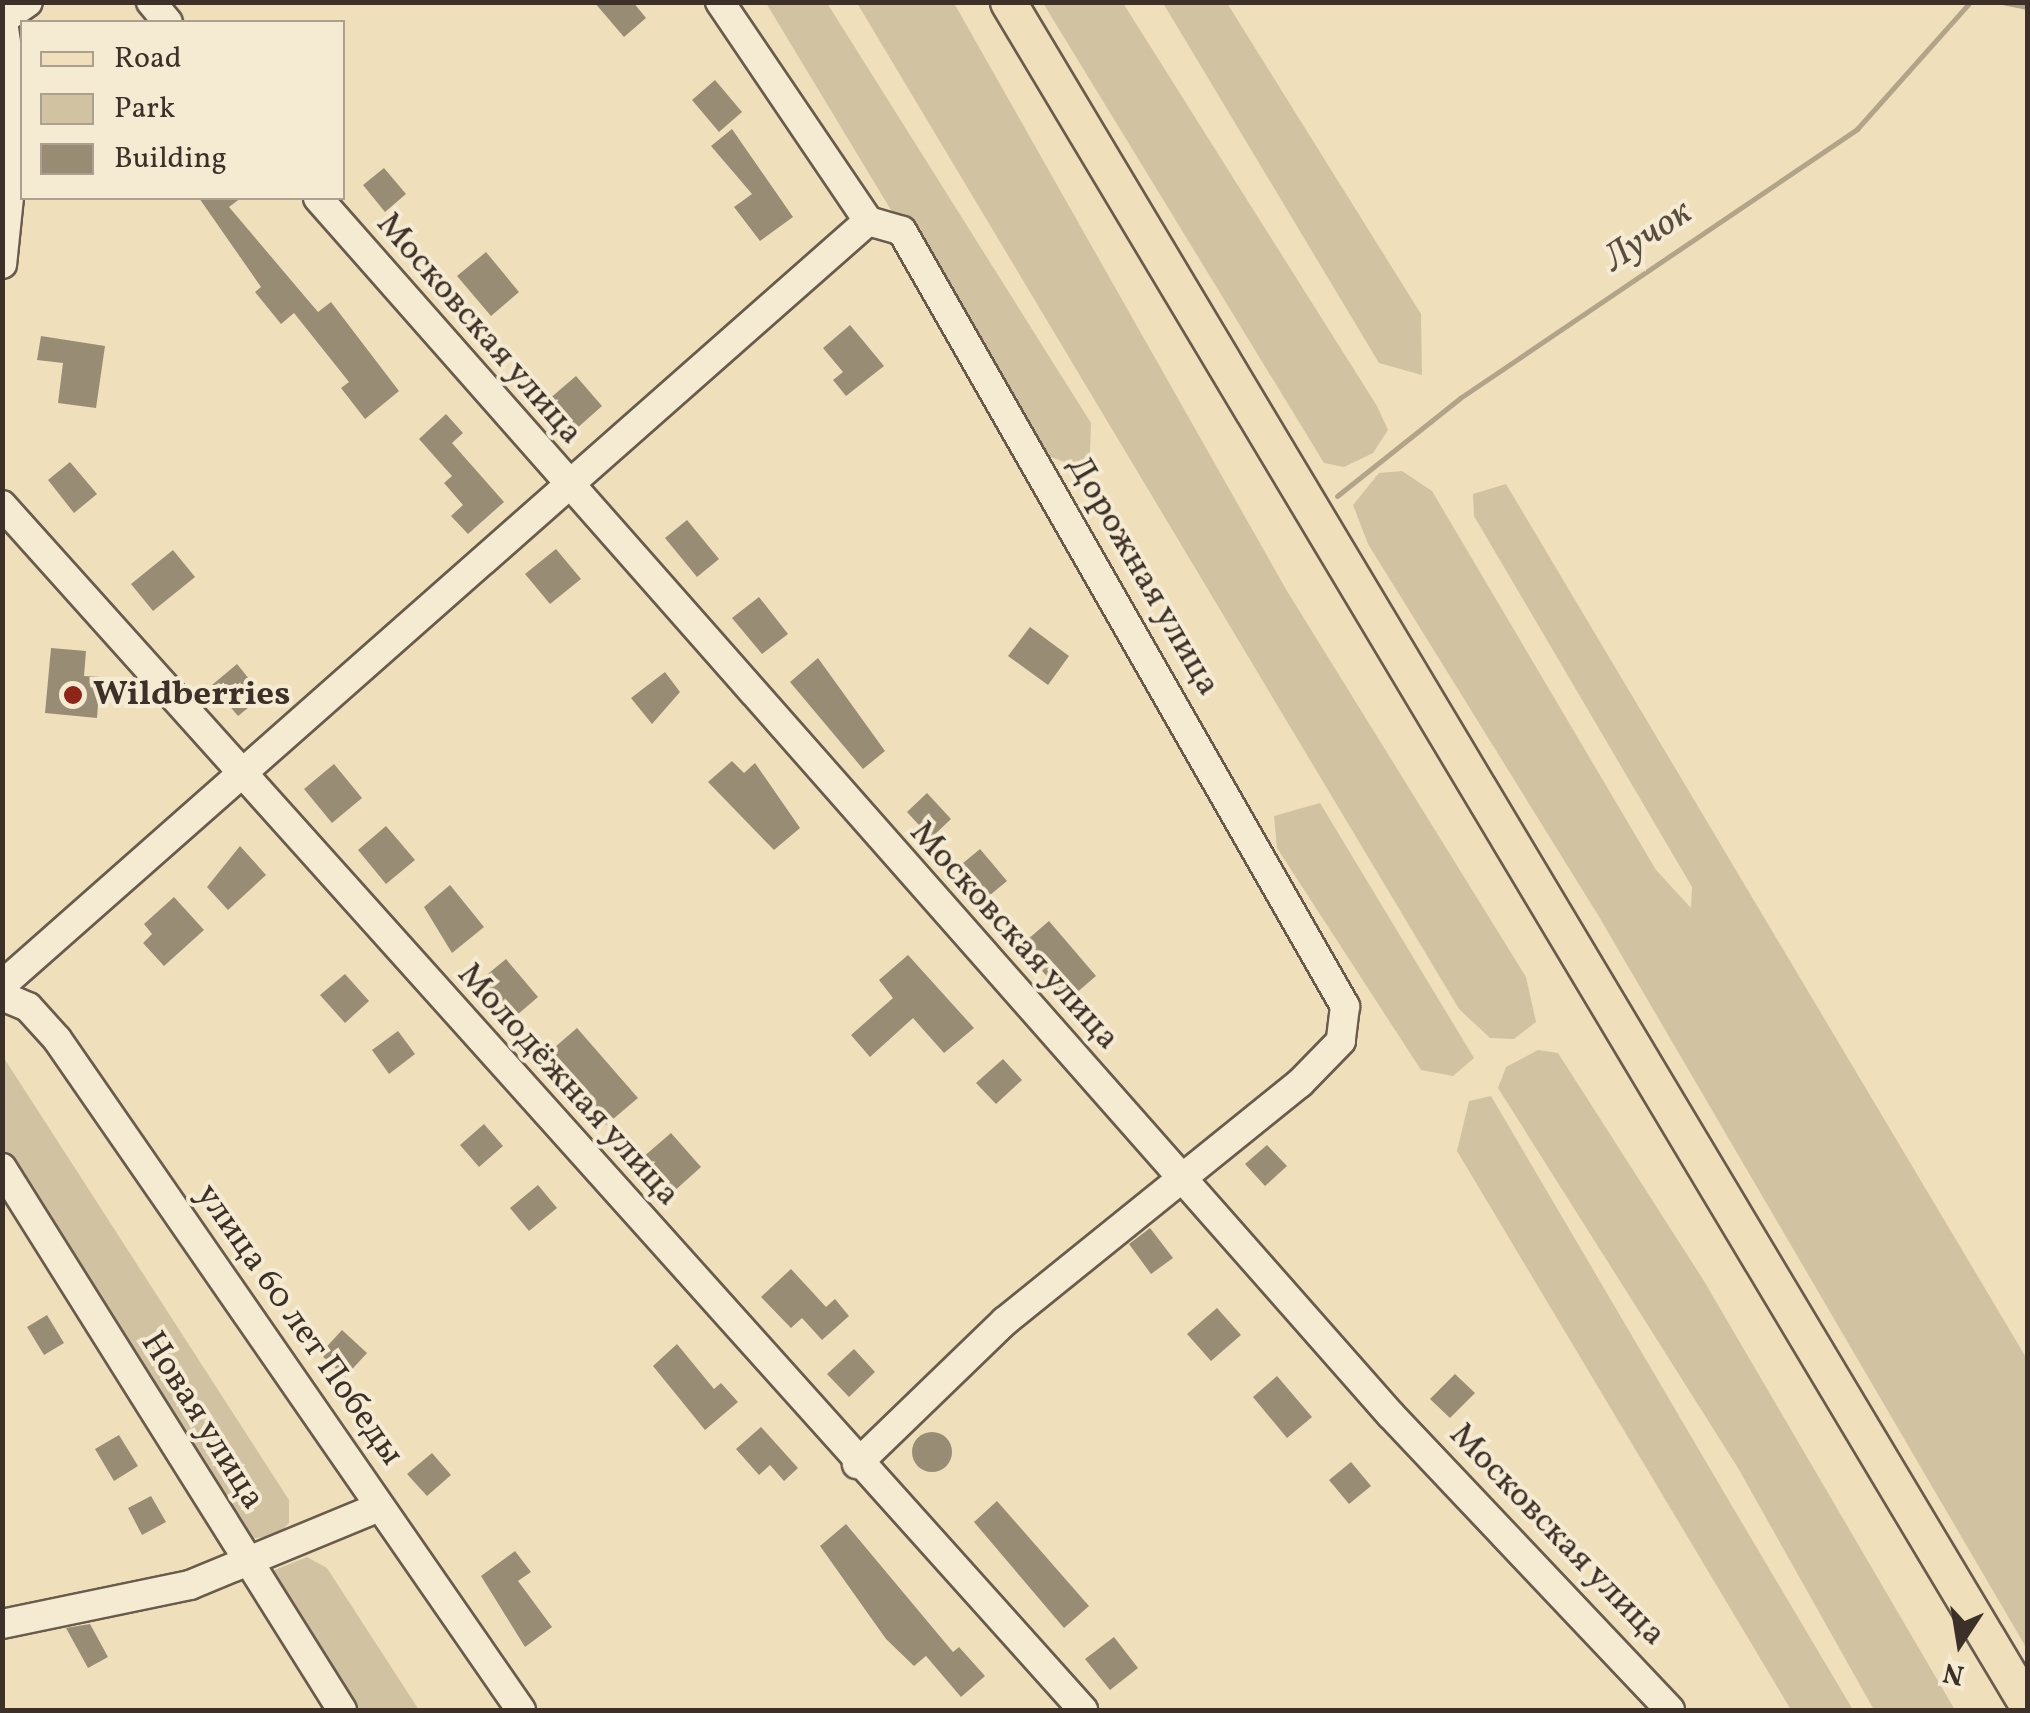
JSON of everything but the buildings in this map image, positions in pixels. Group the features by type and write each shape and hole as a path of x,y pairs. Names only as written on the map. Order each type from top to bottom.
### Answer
{"main road":[{"path":"1008,2 2028,1706"}],"street":[{"name":"Дорожная улица","path":"720,2 868,221 902,231 1345,1006 1341,1041 1314,1069 1176,1174 856,1464"},
{"path":"2,264 17,120 11,19"},
{"name":"Московская улица","path":"320,200 565,486 1176,1174 1670,1710"},
{"path":"2,985 237,771 868,221"},
{"name":"Молодёжная улица","path":"2,504 856,1464 1083,1710"},
{"name":"улица 60 лет Победы","path":"2,996 28,1007 56,1039 521,1710"},
{"name":"Новая улица","path":"2,1168 246,1564 342,1710"},
{"path":"2,1624 246,1564 379,1507"}],"green space":[{"path":"766,3 827,3 1091,423 1090,454 1076,466 1037,452"},
{"path":"857,3 954,3 1287,591 1526,977 1536,1022 1514,1039 1490,1038 1459,1009"},
{"path":"1043,3 1123,3 1377,406 1388,430 1373,453 1344,467 1324,463"},
{"path":"1163,3 1227,3 1421,314 1422,375 1379,363"},
{"path":"1402,471 1432,491 1656,870 1691,908 1692,887 1474,516 1473,494 1506,484 2027,1359 2027,1649 1598,915 1368,544 1353,505 1379,473"},
{"path":"1320,803 1474,1058 1453,1076 1421,1070 1277,848 1274,816"},
{"path":"1538,1050 1558,1053 1704,1281 1955,1710 1874,1710 1738,1468 1498,1088 1506,1067"},
{"path":"2,1055 289,1500 289,1523 277,1535 242,1540 3,1156"},
{"path":"1491,1096 1853,1710 1791,1710 1457,1151 1469,1101"},
{"path":"307,1557 327,1568 419,1710 347,1710 262,1575"}],"waterway":[{"name":"Лучок","path":"1337,496 1460,398 1857,129 1970,2"},
{"path":"2002,2 2028,7"}],"place":[{"name":"Wildberries","path":"73,695"}]}
